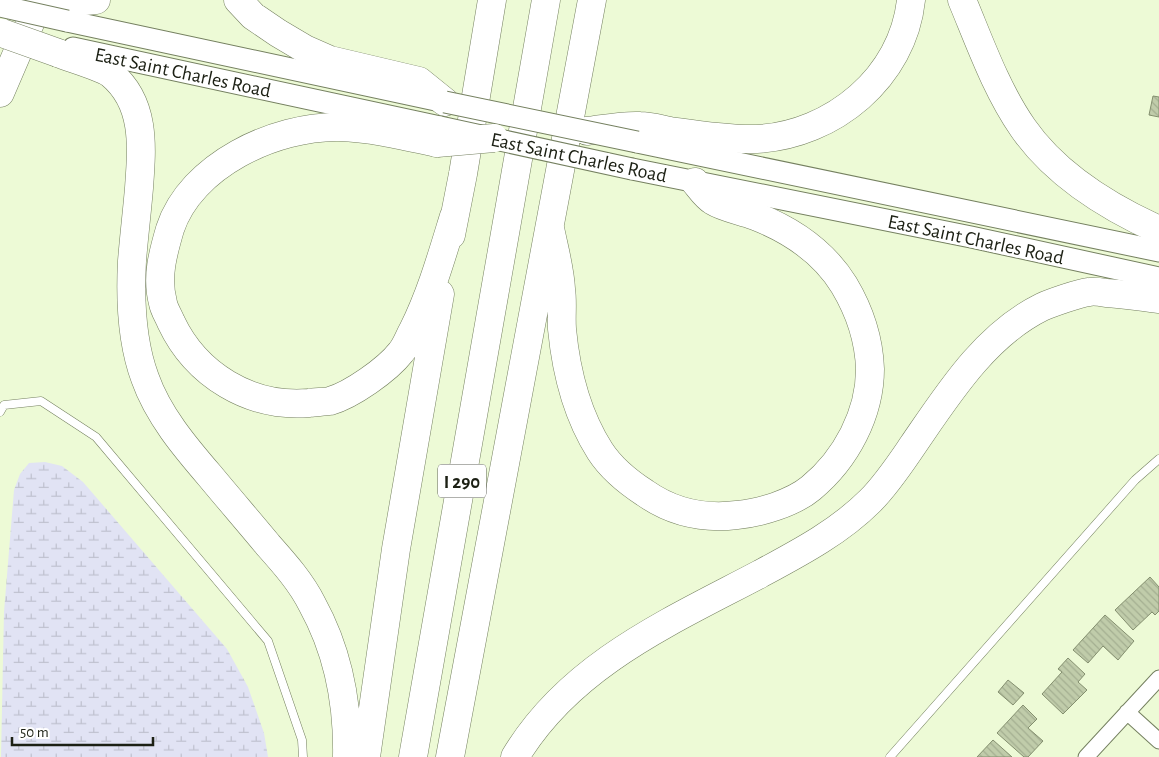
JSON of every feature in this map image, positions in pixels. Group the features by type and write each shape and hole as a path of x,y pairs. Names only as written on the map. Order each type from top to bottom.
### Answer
{"highway":[{"path":"0,62 13,0"},
{"path":"0,93 40,0"},
{"path":"238,0 254,16 278,33 330,60 419,81 441,124"},
{"path":"366,757 396,549 454,216 464,174 492,0"},
{"name":"I 290","path":"413,757 546,0"},
{"path":"587,131 760,139 782,135 820,123 838,114 854,102 884,71 901,42 911,0"},
{"path":"962,0 992,72 1023,128 1072,179 1102,200 1142,223 1159,230"},
{"name":"I 290","path":"450,757 592,7"},
{"path":"1,33 59,49 110,73 127,91 137,112 141,134 142,155 132,262 132,296 134,329 145,378 166,420 188,450 285,564 311,602 329,640 341,680 346,715 347,757"},
{"path":"454,216 436,273 418,319 402,352 366,384 330,401 289,404 254,397 219,381 186,349 162,302 161,257 175,215 192,190 223,162 247,149 276,137 337,127 370,129 441,124 494,138"},
{"path":"550,228 562,288 562,328 573,390 579,408 600,451 630,483 673,508 699,515 715,516 765,511 810,489 832,467 854,436 864,406 870,371 866,340 856,308 849,294 830,266 817,252 784,229 755,216 712,201 695,182"},
{"path":"515,757 536,725 563,696 616,653 657,628 797,554 848,521 891,477 937,410 978,357 1009,327 1042,307 1089,292 1159,299"}],"main road":[{"name":"East Saint Charles Road","path":"0,6 75,6 441,124"},
{"name":"East Saint Charles Road","path":"59,49 441,124 587,131"},
{"name":"East Saint Charles Road","path":"638,134 1159,250"},
{"name":"East Saint Charles Road","path":"494,138 632,169 971,237 1159,278"}],"street":[{"path":"1086,757 1159,678"},
{"path":"1128,712 1159,741"}],"lane":[{"path":"0,412 4,405 41,401 96,437 268,641 302,740 303,757"},
{"path":"890,757 1134,480 1159,459"}],"green space":[{"path":"45,462 62,466 83,482 227,649 248,687 264,733 268,757 1,757 4,612 14,490 20,474 29,463"}],"building":[{"path":"1153,96 1159,97 1159,117 1149,115"},
{"path":"1150,577 1159,587 1159,611 1155,615 1152,612 1133,630 1115,610"},
{"path":"1105,615 1134,641 1118,660 1103,646 1088,663 1073,650"},
{"path":"1068,658 1085,674 1078,682 1087,690 1063,714 1042,694 1062,672 1058,669"},
{"path":"1008,680 1024,693 1013,705 998,692"},
{"path":"1023,705 1037,719 1028,728 1043,741 1028,757 1024,757 997,733"},
{"path":"993,740 1012,757 977,757"}]}
